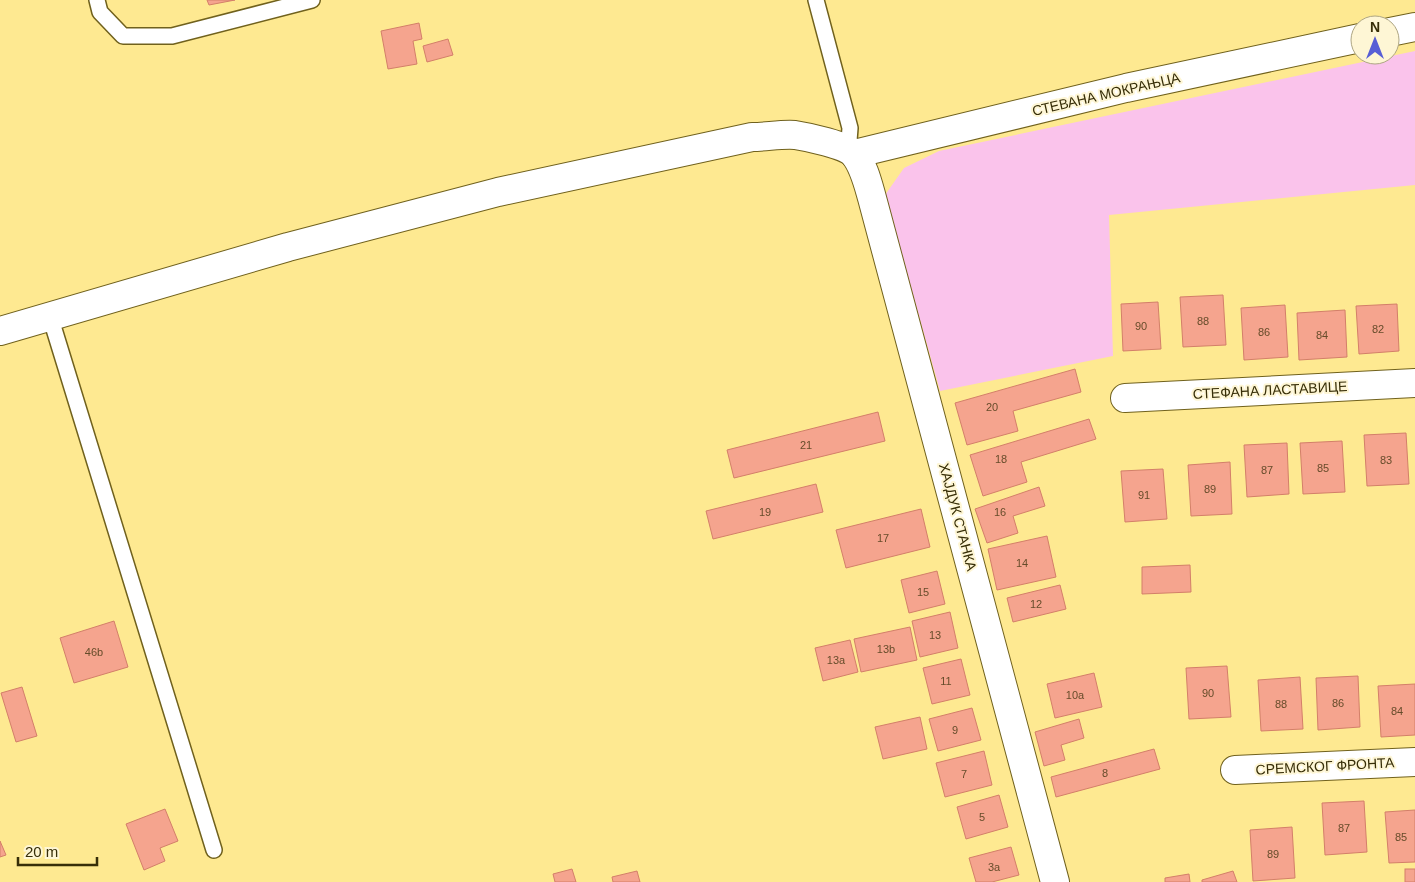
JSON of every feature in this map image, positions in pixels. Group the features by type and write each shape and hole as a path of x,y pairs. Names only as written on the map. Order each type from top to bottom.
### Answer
{"street":[{"path":"1400,30 1415,27"},
{"name":"СТЕВАНА МОКРАЊЦА","path":"849,151 1126,88 1350,40"},
{"path":"0,331 288,247 498,192 742,140 794,135 826,142 849,151"},
{"name":"ХАЈДУК СТАНКА","path":"849,151 863,170 872,198 1055,882"},
{"name":"СТЕФАНА ЛАСТАВИЦЕ","path":"1125,398 1415,383"},
{"name":"СРЕМСКОГ ФРОНТА","path":"1235,770 1415,762"}],"lane":[{"path":"97,0 100,12 123,36 172,36 312,0"},
{"path":"816,0 850,128 849,151"},
{"path":"50,316 214,850"}],"shaded area":[{"path":"1415,51 1415,185 1109,215 1113,356 940,391 885,195 904,168 939,151 1350,65 1400,65 1400,54"}],"building":[{"path":"207,0 235,0 209,5"},
{"path":"419,23 422,39 413,41 417,64 388,69 381,31"},
{"path":"448,39 453,55 427,62 423,46"},
{"path":"1223,295 1226,345 1183,347 1180,297"},
{"path":"1158,302 1161,349 1123,351 1121,304"},
{"path":"1397,304 1399,351 1359,354 1356,306"},
{"path":"1285,305 1288,357 1244,360 1241,308"},
{"path":"1345,310 1347,357 1299,360 1297,313"},
{"path":"1075,369 1081,392 1013,411 1018,431 967,445 955,403"},
{"path":"878,412 885,441 734,478 727,450"},
{"path":"1089,419 1096,439 1021,462 1027,482 983,496 970,455"},
{"path":"1406,433 1409,484 1367,486 1364,435"},
{"path":"1342,441 1345,492 1303,494 1300,443"},
{"path":"1287,443 1289,494 1247,497 1244,445"},
{"path":"1230,462 1232,514 1191,516 1188,465"},
{"path":"1163,469 1167,519 1125,522 1121,471"},
{"path":"816,484 823,512 713,539 706,511"},
{"path":"1039,487 1045,506 1013,516 1018,533 987,543 975,509"},
{"path":"921,509 930,547 846,568 836,530"},
{"path":"1047,536 1056,577 997,590 988,549"},
{"path":"1190,565 1191,592 1142,594 1142,567"},
{"path":"937,571 945,604 909,613 901,580"},
{"path":"1060,585 1066,609 1013,622 1007,598"},
{"path":"950,612 958,648 920,657 912,621"},
{"path":"114,621 128,667 74,683 60,638"},
{"path":"910,627 917,660 861,672 854,639"},
{"path":"850,640 858,672 823,681 815,648"},
{"path":"961,659 970,695 932,704 923,668"},
{"path":"1227,666 1231,717 1189,719 1186,668"},
{"path":"1094,673 1102,707 1055,718 1047,684"},
{"path":"1358,676 1360,727 1318,730 1316,678"},
{"path":"1300,677 1303,729 1261,731 1258,680"},
{"path":"1415,684 1415,735 1381,737 1378,686"},
{"path":"22,687 37,736 16,742 1,693"},
{"path":"972,708 981,740 938,751 929,719"},
{"path":"920,717 927,749 883,759 875,727"},
{"path":"1079,719 1084,738 1061,745 1065,760 1044,766 1035,732"},
{"path":"1154,749 1160,769 1056,797 1051,777"},
{"path":"984,751 992,785 945,797 936,763"},
{"path":"999,795 1008,827 966,839 957,807"},
{"path":"1364,801 1367,852 1325,855 1322,803"},
{"path":"165,809 178,841 160,848 165,861 144,870 126,824"},
{"path":"1415,810 1415,862 1389,863 1385,812"},
{"path":"1292,827 1295,878 1253,881 1250,830"},
{"path":"0,841 6,855 0,857"},
{"path":"1011,847 1019,875 992,882 976,882 969,858"},
{"path":"572,869 576,882 555,882 553,874"},
{"path":"1405,869 1415,869 1415,882 1405,882"},
{"path":"637,871 640,882 613,882 612,877"},
{"path":"1233,871 1237,882 1202,882 1202,880"},
{"path":"1189,874 1190,882 1165,882 1165,878"}]}
